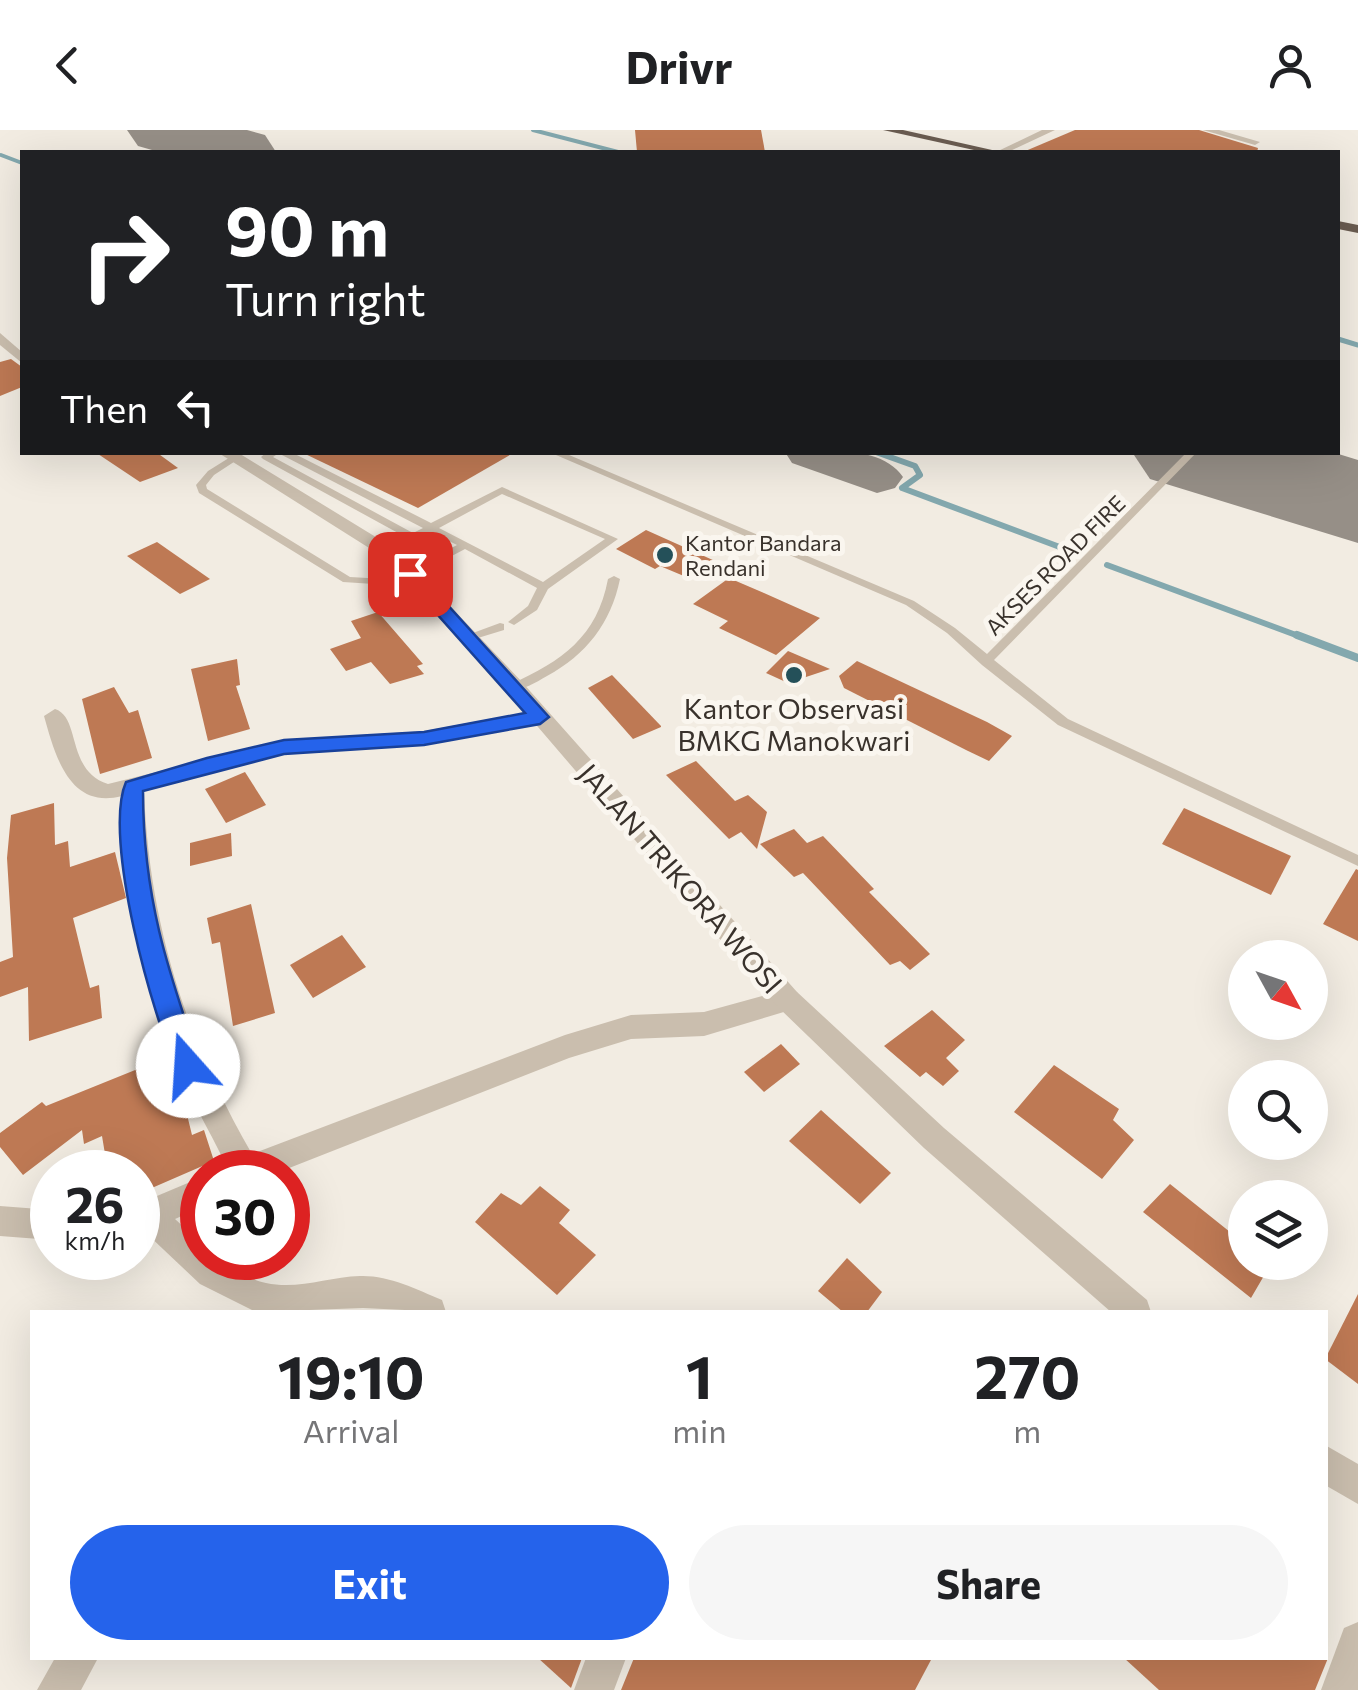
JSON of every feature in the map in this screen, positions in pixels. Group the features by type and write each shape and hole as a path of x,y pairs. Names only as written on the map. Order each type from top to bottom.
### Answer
{"highway":[{"path":"888,130 972,150"}],"street":[{"path":"556,130 572,130"},
{"path":"1004,150 1050,130"},
{"path":"1208,130 1255,142"},
{"path":"0,337 20,357"},
{"name":"JALAN TRIKORA WOSI","path":"231,455 375,544 415,579 788,1000 934,1138 1133,1310"},
{"path":"55,716 72,770 80,782 108,792 284,747 424,738 540,717"},
{"path":"133,787 132,843 150,953 188,1066 233,1150"},
{"path":"301,1150 565,1047 631,1027 664,1022 704,1024 788,1000"},
{"path":"0,1221 30,1223"},
{"path":"160,1231 226,1284 278,1307 367,1292 426,1310"},
{"path":"1328,1465 1358,1486"},
{"path":"1341,1690 1358,1642"},
{"path":"57,1690 77,1660"},
{"path":"594,1690 605,1660"}],"lane":[{"path":"231,455 210,473 201,485 202,492 346,580 415,579 465,545"},
{"path":"270,455 266,458 413,537 502,490 612,540 543,587 533,608 514,622"},
{"path":"289,455 543,587"},
{"path":"560,455 890,594 950,627 1024,696 1064,722 1358,861"},
{"name":"AKSES ROAD FIRE","path":"986,662 1191,455"},
{"path":"514,688 552,670 590,638 609,609 614,579"},
{"path":"468,637 500,627"}],"building":[{"path":"635,130 761,130 765,150 637,150"},
{"path":"1075,130 1199,130 1258,148 1258,150 1028,150"},
{"path":"11,359 20,366 20,388 0,396 0,362"},
{"path":"100,455 160,455 178,468 140,482"},
{"path":"307,455 510,455 418,508"},
{"name":"Kantor Bandara Rendani","path":"646,530 715,561 691,579 660,566 655,569 616,549"},
{"path":"157,542 210,579 180,594 127,556"},
{"path":"729,578 820,618 776,655 719,628 728,621 693,604"},
{"path":"378,612 423,664 417,666 424,674 390,684 371,662 346,671 330,649 361,638 351,621"},
{"name":"Kantor Observasi BMKG Manokwari","path":"788,651 830,669 788,683 766,673"},
{"path":"237,659 240,685 236,686 250,729 208,741 191,669"},
{"path":"857,661 1012,736 989,761 966,750 844,688 839,676"},
{"path":"612,675 661,727 633,739 588,688"},
{"path":"114,687 129,713 138,710 152,758 100,774 82,699"},
{"path":"696,761 735,801 748,795 767,812 757,849 741,832 729,839 666,775"},
{"path":"245,772 266,805 226,823 205,789"},
{"path":"54,803 55,845 68,841 70,867 115,852 126,898 73,918 90,988 99,985 102,1018 29,1041 28,987 0,997 0,962 13,957 7,858 11,815"},
{"path":"1184,808 1291,856 1271,895 1162,844"},
{"path":"794,829 807,843 823,836 874,889 869,892 930,954 910,970 900,961 890,965 803,873 794,877 760,844"},
{"path":"231,833 232,856 190,866 190,843"},
{"path":"1358,870 1358,941 1323,924"},
{"path":"251,904 275,1013 233,1026 220,942 212,944 207,918"},
{"path":"342,935 366,967 313,998 290,965"},
{"path":"932,1010 965,1040 946,1058 959,1071 943,1086 926,1072 920,1077 884,1046"},
{"path":"781,1044 800,1064 764,1092 744,1072"},
{"path":"155,1062 159,1082 177,1074 192,1135 204,1130 210,1150 180,1150 180,1176 160,1184 160,1150 104,1150 102,1136 84,1144 82,1130 56,1150 30,1150 30,1170 23,1175 0,1147 0,1133 42,1102 46,1106"},
{"path":"1054,1065 1119,1109 1113,1120 1134,1140 1102,1179 1014,1112"},
{"path":"821,1110 891,1173 860,1204 789,1141"},
{"path":"1170,1184 1228,1230 1228,1280 1143,1212"},
{"path":"540,1186 570,1210 559,1223 596,1255 557,1295 475,1222 501,1193 521,1205"},
{"path":"847,1258 882,1292 868,1310 841,1310 818,1291"},
{"path":"1228,1280 1262,1280 1251,1298"},
{"path":"1358,1294 1358,1384 1328,1361 1328,1353"},
{"path":"540,1660 581,1660 571,1688"},
{"path":"633,1660 931,1660 915,1690 621,1690"},
{"path":"1126,1660 1327,1660 1315,1690 1159,1690"}],"waterway":[{"path":"533,130 610,150"},
{"path":"1,155 20,162"},
{"path":"1340,340 1358,345"},
{"path":"884,455 915,466 920,475 902,488 1073,552"},
{"path":"1107,565 1304,638"},
{"path":"1297,635 1358,658"}],"taxiway":[{"path":"818,455 877,477"}],"runway":[{"path":"165,130 230,150"},
{"path":"1205,455 1358,503"}],"place":[{"name":"Kantor Bandara Rendani","path":"665,555"},
{"name":"Kantor Observasi BMKG Manokwari","path":"794,675"}],"route":[{"path":"188,1066 159,984 138,897 132,843 133,787 207,764 284,747 424,738 540,717 410,574"}]}
